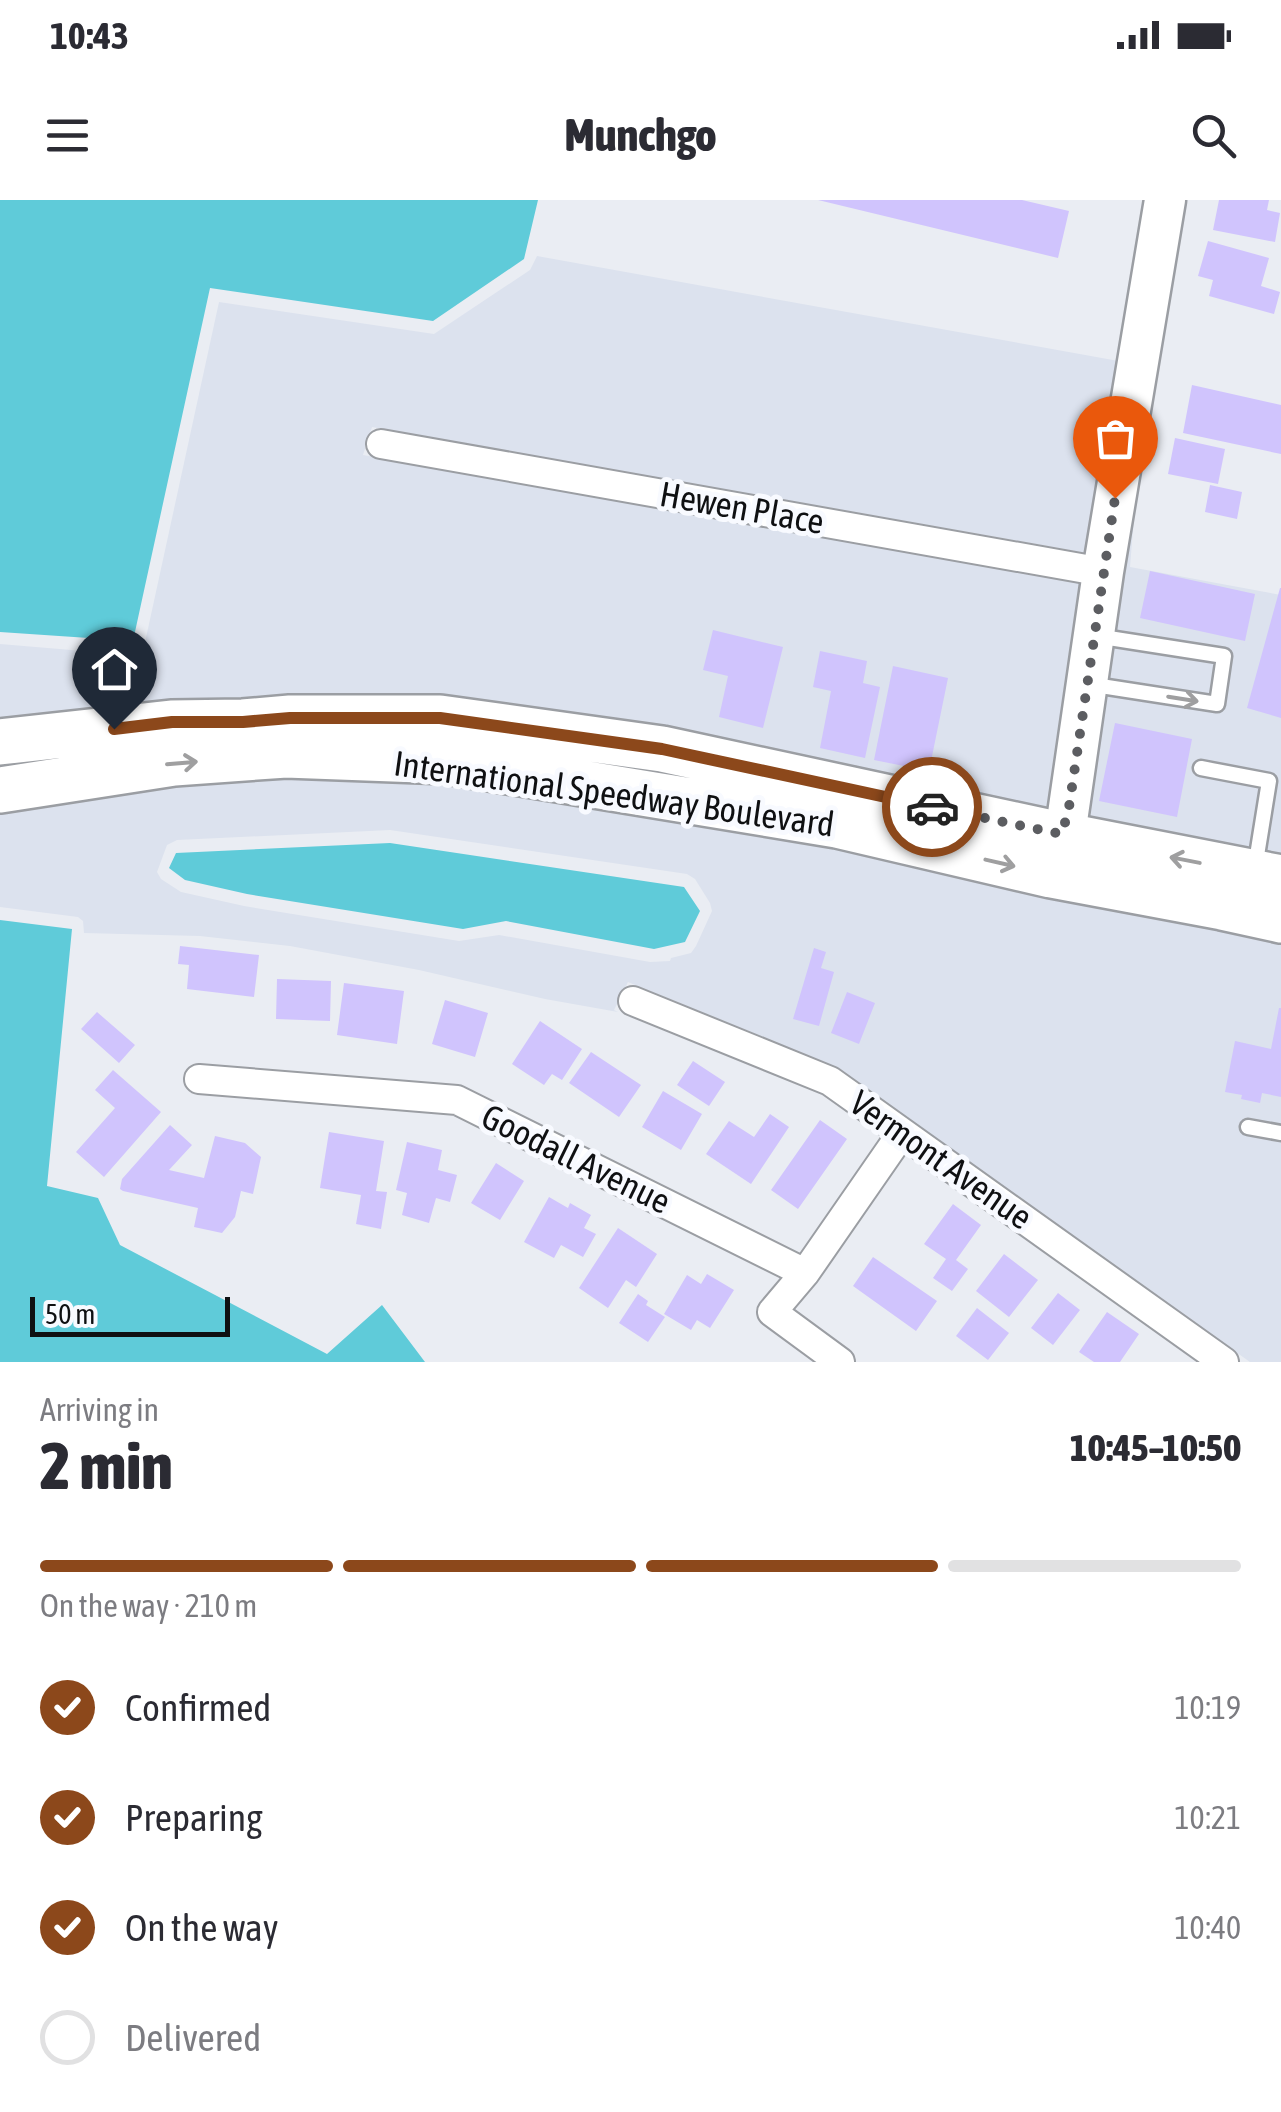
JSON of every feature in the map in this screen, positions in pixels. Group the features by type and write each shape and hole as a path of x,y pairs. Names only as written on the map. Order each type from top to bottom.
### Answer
{"main road":[{"name":"International Speedway Boulevard","path":"0,742 172,722 440,718 662,749 1056,855 1222,907 1281,920"},
{"name":"International Speedway Boulevard","path":"0,790 174,763 286,755 447,761 836,826 1056,855 1268,876"}],"street":[{"path":"1056,855 1068,814 1103,572 1165,200"},
{"name":"Hewen Place","path":"381,444 1103,572"},
{"name":"Vermont Avenue","path":"634,1001 830,1081 1224,1362"},
{"name":"Goodall Avenue","path":"199,1079 457,1100 805,1274"},
{"path":"840,1362 772,1312 805,1274 902,1133"}],"lane":[{"path":"1087,684 1216,704 1224,656 1094,636"},
{"path":"1201,768 1269,781 1268,876"},
{"path":"1248,1128 1281,1133"}],"shaded area":[{"path":"537,256 1124,362 1092,554 372,427 363,455 1087,584 1050,840 650,755 0,727 0,644 131,655 144,647 219,302 434,334 530,270"},
{"path":"1141,430 1130,567 1281,595 1281,889 1078,846"},
{"path":"284,753 1281,920 1281,1362 1250,1362 836,1067 628,982 614,1010 618,1012 290,946 200,936 84,933 83,921 78,917 0,907 0,805","holes":["390,830 687,874 695,879 712,911 691,953 670,961 650,962 499,935 459,941 244,906 181,892 157,872 167,845 177,840"]}],"water":[{"path":"0,200 538,200 524,259 433,321 210,288 133,641 0,632"},
{"path":"390,843 684,887 700,911 685,942 654,949 506,921 463,929 247,894 185,880 169,868 176,853"},
{"path":"0,920 72,929 47,1186 98,1198 120,1245 327,1354 382,1305 425,1362 0,1362"}],"building":[{"path":"818,200 1022,200 1069,211 1058,258"},
{"path":"1219,200 1269,200 1267,210 1280,213 1275,242 1213,230"},
{"path":"1208,241 1269,258 1261,286 1280,292 1274,314 1209,296 1213,280 1198,276"},
{"path":"1192,385 1281,405 1281,454 1183,433"},
{"path":"1175,438 1225,449 1218,484 1168,474"},
{"path":"1210,485 1242,492 1237,519 1205,512"},
{"path":"1150,571 1255,594 1245,641 1140,618"},
{"path":"1281,588 1281,718 1247,708"},
{"path":"713,630 783,647 763,728 719,717 728,676 703,670"},
{"path":"820,651 867,661 863,683 880,687 865,758 820,748 831,691 813,687"},
{"path":"893,666 948,678 929,771 874,760"},
{"path":"1115,723 1192,739 1177,817 1099,801"},
{"path":"180,946 259,955 254,997 187,989 189,965 178,964"},
{"path":"814,948 826,952 821,968 834,972 819,1026 793,1019"},
{"path":"277,979 331,981 330,1021 276,1019"},
{"path":"344,983 404,991 397,1044 337,1035"},
{"path":"847,992 875,1003 859,1044 831,1033"},
{"path":"445,1000 488,1013 475,1057 432,1044"},
{"path":"1279,1008 1281,1097 1262,1093 1260,1103 1225,1092 1235,1041 1271,1049"},
{"path":"97,1012 135,1045 119,1063 81,1029"},
{"path":"540,1021 582,1049 562,1080 552,1074 544,1085 512,1064"},
{"path":"591,1052 641,1085 619,1117 569,1083"},
{"path":"693,1061 725,1082 709,1106 677,1085"},
{"path":"113,1070 161,1112 104,1177 76,1152 115,1108 95,1090"},
{"path":"663,1091 702,1114 681,1150 642,1127"},
{"path":"770,1114 789,1127 751,1184 706,1154 729,1121 754,1137"},
{"path":"820,1120 847,1139 798,1209 771,1190"},
{"path":"170,1125 192,1145 169,1170 204,1178 215,1136 245,1143 261,1157 253,1194 241,1191 235,1217 222,1233 194,1227 198,1208 120,1189 122,1179"},
{"path":"329,1132 384,1141 376,1191 387,1192 381,1229 356,1224 361,1195 320,1188"},
{"path":"407,1142 442,1150 438,1170 457,1175 450,1202 436,1198 429,1223 402,1215 407,1193 396,1190"},
{"path":"496,1163 524,1181 500,1220 471,1203"},
{"path":"549,1197 591,1215 584,1228 596,1234 583,1257 561,1245 554,1258 524,1242"},
{"path":"953,1204 981,1225 956,1260 968,1269 952,1291 933,1278 946,1259 924,1244"},
{"path":"618,1228 657,1254 636,1287 626,1280 608,1308 579,1288"},
{"path":"1004,1254 1038,1280 1009,1317 976,1291"},
{"path":"873,1257 937,1301 916,1331 853,1286"},
{"path":"707,1274 734,1290 710,1328 697,1320 691,1330 664,1314 687,1275 701,1284"},
{"path":"1058,1293 1080,1310 1053,1345 1031,1328"},
{"path":"638,1294 648,1301 646,1305 665,1317 648,1342 619,1323"},
{"path":"977,1308 1009,1333 988,1360 956,1336"},
{"path":"1107,1312 1139,1334 1120,1362 1094,1362 1079,1352"}],"way so far":[{"path":"932,807 1061,834 1068,814 1115,498"}],"route":[{"path":"114,729 172,722 290,718 440,718 662,749 932,807"}]}
